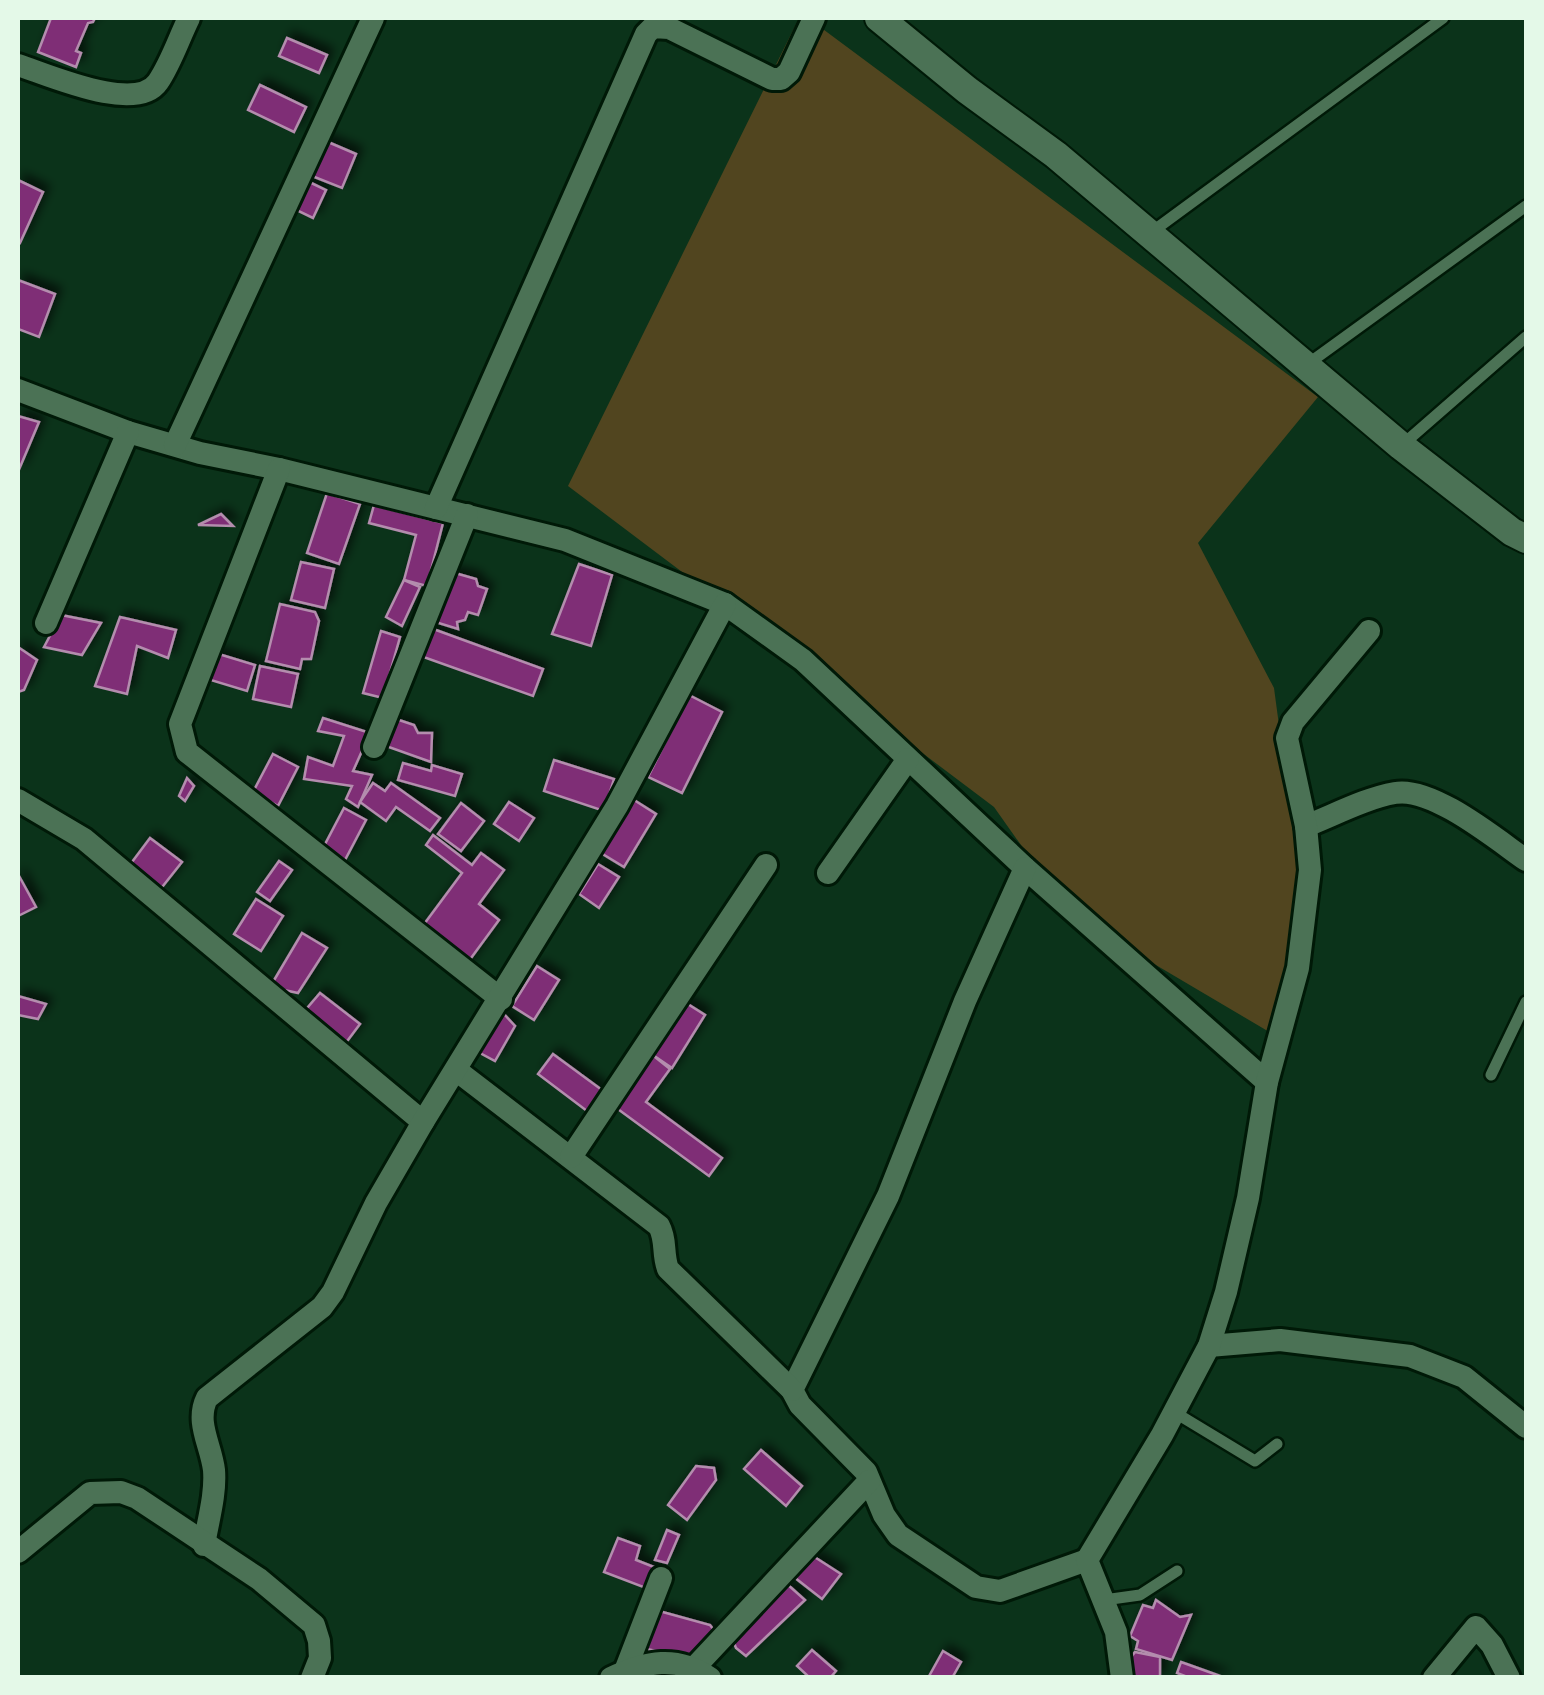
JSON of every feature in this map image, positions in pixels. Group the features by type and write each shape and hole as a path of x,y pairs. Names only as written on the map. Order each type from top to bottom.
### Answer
{"street":[{"path":"18,65 121,96 139,95 157,85 188,18"},
{"path":"174,444 373,18"},
{"path":"436,508 646,34 653,26 670,28 772,79 780,79 789,72 814,18"},
{"path":"879,18 967,90 1056,155 1401,446 1526,539"},
{"path":"18,390 128,432 565,540 726,604 803,660 1025,868 1267,1082"},
{"path":"46,623 128,432"},
{"path":"279,469 180,724 187,752 501,999"},
{"path":"374,747 466,516"},
{"path":"204,1545 214,1471 201,1410 207,1398 322,1307 334,1292 376,1203 617,806 726,604"},
{"path":"456,1070 658,1226 666,1238 663,1256 668,1269 792,1390 800,1405 866,1472 884,1515 898,1535 976,1587 1000,1592 1088,1560 1209,1346 1226,1292 1248,1198 1267,1082 1298,968 1310,870 1306,826 1287,738 1293,722 1369,632"},
{"path":"828,873 908,759"},
{"path":"1306,826 1396,792 1415,794 1458,814 1526,860"},
{"path":"18,800 84,839 423,1122"},
{"path":"571,1158 766,865"},
{"path":"792,1390 888,1196 965,1001 1025,868"},
{"path":"1209,1346 1280,1340 1410,1356 1464,1377 1526,1427"},
{"path":"618,1674 649,1662 670,1662 703,1672 869,1481"},
{"path":"18,1552 90,1492 137,1498 258,1580 314,1625 320,1640 320,1658 312,1678"},
{"path":"1088,1560 1116,1632 1122,1678"},
{"path":"618,1674 661,1578"},
{"path":"1434,1678 1476,1627 1492,1645 1508,1678"}],"lane":[{"path":"1149,234 1443,18"},
{"path":"1306,366 1526,206"},
{"path":"1401,446 1526,337"},
{"path":"1491,1075 1526,1002"},
{"path":"1174,1412 1255,1461 1277,1444"},
{"path":"1104,1600 1140,1595 1177,1571"}],"shaded area":[{"path":"799,18 808,18 1318,397 1198,543 1274,688 1302,897 1271,1033 1122,945 1040,872 994,807 568,486"}],"building":[{"path":"51,18 95,18 88,23 76,51 81,53 76,67 38,52"},
{"path":"287,38 327,55 319,73 279,56"},
{"path":"260,85 306,107 294,132 248,110"},
{"path":"321,139 356,154 342,188 307,174"},
{"path":"303,179 326,190 313,218 290,207"},
{"path":"18,180 43,192 20,243 18,242"},
{"path":"18,280 55,294 39,337 18,329"},
{"path":"18,416 39,422 18,472"},
{"path":"327,493 360,504 339,564 307,553"},
{"path":"374,505 443,523 427,586 404,580 416,535 369,523"},
{"path":"221,514 233,526 198,525"},
{"path":"301,562 334,569 325,608 291,600"},
{"path":"579,564 612,575 591,646 552,634"},
{"path":"448,571 476,579 478,586 487,589 478,615 468,612 465,620 457,622 458,629 432,621"},
{"path":"404,580 420,587 402,626 386,617"},
{"path":"280,604 315,612 319,621 311,659 302,659 300,669 266,661"},
{"path":"61,615 101,623 82,655 44,647"},
{"path":"120,617 176,630 168,658 137,646 127,694 95,686"},
{"path":"425,626 543,669 533,696 415,654"},
{"path":"381,631 400,637 383,698 363,693"},
{"path":"18,647 37,660 24,690 18,692"},
{"path":"212,652 255,665 247,691 204,678"},
{"path":"260,666 298,674 291,707 253,699"},
{"path":"689,695 722,712 682,793 648,777"},
{"path":"323,718 370,733 353,771 372,775 358,807 346,799 352,786 304,779 308,757 333,766 344,736 318,731"},
{"path":"393,718 414,725 418,733 432,733 431,762 383,745"},
{"path":"273,754 298,767 278,806 253,792"},
{"path":"554,760 614,779 604,811 544,791"},
{"path":"403,763 431,771 432,765 462,774 455,796 398,780"},
{"path":"187,778 194,786 185,801 179,796"},
{"path":"373,783 385,791 391,783 440,818 430,831 396,807 386,821 360,802"},
{"path":"634,800 656,814 624,867 601,853"},
{"path":"509,802 534,818 519,841 494,824"},
{"path":"461,803 484,821 461,851 438,834"},
{"path":"344,808 366,820 345,860 323,848"},
{"path":"433,835 472,865 481,853 504,870 479,904 499,920 463,969 416,935 462,873 426,845"},
{"path":"150,838 182,862 159,891 129,866"},
{"path":"279,861 292,870 270,901 257,892"},
{"path":"598,864 619,877 599,908 579,894"},
{"path":"18,874 36,907 18,916"},
{"path":"256,899 283,916 261,951 234,934"},
{"path":"302,933 327,948 298,993 270,987"},
{"path":"537,966 559,980 534,1020 512,1006"},
{"path":"320,993 360,1024 345,1044 302,1014"},
{"path":"18,996 46,1004 38,1019 18,1015"},
{"path":"683,1001 705,1015 672,1068 650,1053"},
{"path":"503,1013 515,1026 495,1061 480,1053"},
{"path":"650,1053 670,1069 646,1102 722,1158 709,1176 611,1104"},
{"path":"553,1054 602,1090 587,1111 538,1074"},
{"path":"761,1450 802,1486 786,1506 744,1469"},
{"path":"696,1466 714,1468 716,1480 687,1520 668,1505"},
{"path":"667,1530 679,1535 667,1563 655,1560"},
{"path":"618,1538 640,1546 636,1560 659,1569 651,1590 604,1572"},
{"path":"813,1556 841,1574 822,1599 794,1577"},
{"path":"787,1584 805,1600 746,1656 732,1638"},
{"path":"1156,1600 1180,1617 1191,1615 1172,1660 1136,1649 1138,1641 1130,1636 1143,1605 1153,1608"},
{"path":"659,1611 710,1625 721,1639 697,1660 647,1649"},
{"path":"812,1650 836,1671 830,1678 810,1678 797,1666"},
{"path":"943,1651 961,1662 952,1678 928,1678"},
{"path":"1135,1652 1160,1657 1160,1678 1129,1678 1129,1660"},
{"path":"1181,1662 1223,1677 1190,1678 1177,1673"}]}
